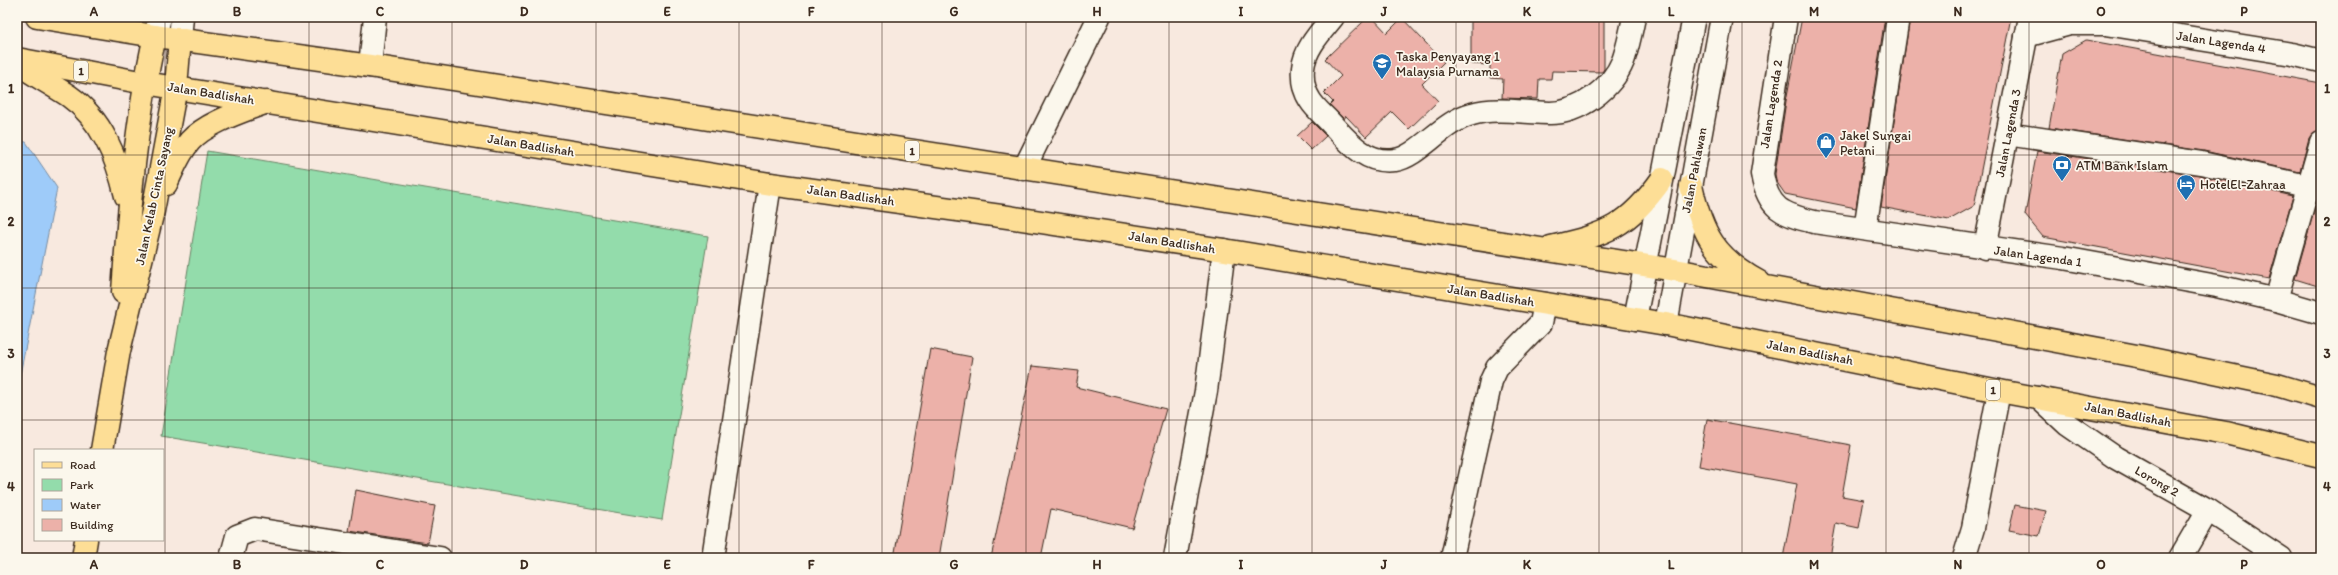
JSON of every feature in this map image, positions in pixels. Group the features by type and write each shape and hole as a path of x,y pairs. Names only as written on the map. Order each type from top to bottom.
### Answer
{"main road":[{"name":"1","path":"37,17 158,27 180,39 370,66 1675,270 2142,356 2270,384 2321,398"},
{"name":"Jalan Kelab Cinta Sayang","path":"119,351 129,208 145,83 158,27"},
{"name":"Jalan Kelab Cinta Sayang","path":"102,449 119,351 153,211 176,87 180,39"},
{"name":"Jalan Badlishah","path":"17,59 145,83 770,184 1008,217 1224,250 1666,324 1999,391 2226,433 2321,456"},
{"path":"17,63 70,97 91,117 106,138 120,169 129,208"},
{"path":"153,211 178,157 190,141 202,131 267,102"},
{"path":"1540,249 1598,236 1623,223 1646,202 1662,179"},
{"path":"1691,186 1698,216 1704,230 1722,255 1744,274 1770,288"},
{"path":"82,558 86,541"}],"street":[{"path":"180,39 182,17"},
{"path":"370,66 375,17"},
{"path":"1024,169 1099,17"},
{"path":"1333,17 1311,46 1306,56 1302,79 1305,90 1310,101 1353,146 1368,156 1387,161 1406,156 1452,122 1472,113 1495,111 1552,113 1570,109 1586,102 1601,91 1613,78 1622,62 1634,17"},
{"path":"1635,319 1694,17"},
{"name":"Jalan Pahlawan","path":"1666,324 1722,17"},
{"name":"Jalan Lagenda 2","path":"1764,191 1762,174 1763,153 1786,17"},
{"path":"1865,229 1898,17"},
{"name":"Jalan Lagenda 4","path":"2028,27 2070,24 2106,24 2292,54 2321,61"},
{"name":"Jalan Lagenda 3","path":"1985,248 2028,27"},
{"path":"2007,134 2201,163 2315,187"},
{"path":"2276,300 2315,187 2321,142"},
{"path":"713,558 770,184"},
{"name":"Jalan Lagenda 1","path":"1764,191 1774,206 1788,216 1814,222 1985,248 2063,258 2217,286 2276,300 2321,313"},
{"path":"1175,558 1206,391 1224,250"},
{"path":"1452,558 1491,381 1496,368 1541,323 1545,304"},
{"path":"1964,558 1973,528 1999,391"},
{"name":"Lorong 2","path":"2039,398 2068,425 2116,458 2208,510 2282,558"},
{"path":"2180,558 2208,510"},
{"path":"231,558 238,536 255,529 440,558"}],"green space":[{"path":"207,151 708,236 662,520 161,436"}],"water":[{"path":"17,141 26,142 57,188 17,390"}],"building":[{"name":"Taska Penyayang 1 Malaysia Purnama","path":"1368,17 1372,17 1387,33 1402,18 1444,62 1422,84 1438,101 1409,129 1392,112 1366,137 1346,116 1344,119 1330,105 1333,102 1324,93 1341,76 1325,59"},
{"path":"1471,17 1604,17 1604,69 1602,72 1552,71 1551,79 1539,79 1538,99 1502,98 1503,79 1490,78 1490,65 1471,64"},
{"path":"1802,17 1885,17 1856,208 1785,194 1776,181 1775,174 1786,101"},
{"path":"1910,17 2011,17 1974,206 1949,220 1881,207"},
{"path":"2086,40 2321,83 2321,130 2313,133 2309,138 2300,172 2204,151 2049,128 2062,54"},
{"path":"1312,122 1326,136 1311,150 1297,136"},
{"path":"2037,151 2199,175 2293,196 2269,279 2043,237 2025,215"},
{"path":"2317,201 2321,201 2321,287 2295,279"},
{"path":"930,349 972,357 939,558 894,558"},
{"path":"1032,366 1079,371 1076,387 1166,409 1132,528 1051,509 1041,558 991,558"},
{"path":"1707,419 1851,445 1842,496 1864,500 1859,528 1836,523 1830,558 1783,558 1797,484 1699,466"},
{"path":"356,490 435,506 428,543 349,531"},
{"path":"2015,505 2046,511 2039,536 2009,530"}],"place":[{"name":"Taska Penyayang 1 Malaysia Purnama","path":"1382,80"},
{"name":"Jakel Sungai Petani","path":"1826,159"},
{"name":"ATM Bank Islam","path":"2062,182"},
{"name":"HotelEl-Zahraa","path":"2186,201"}]}
